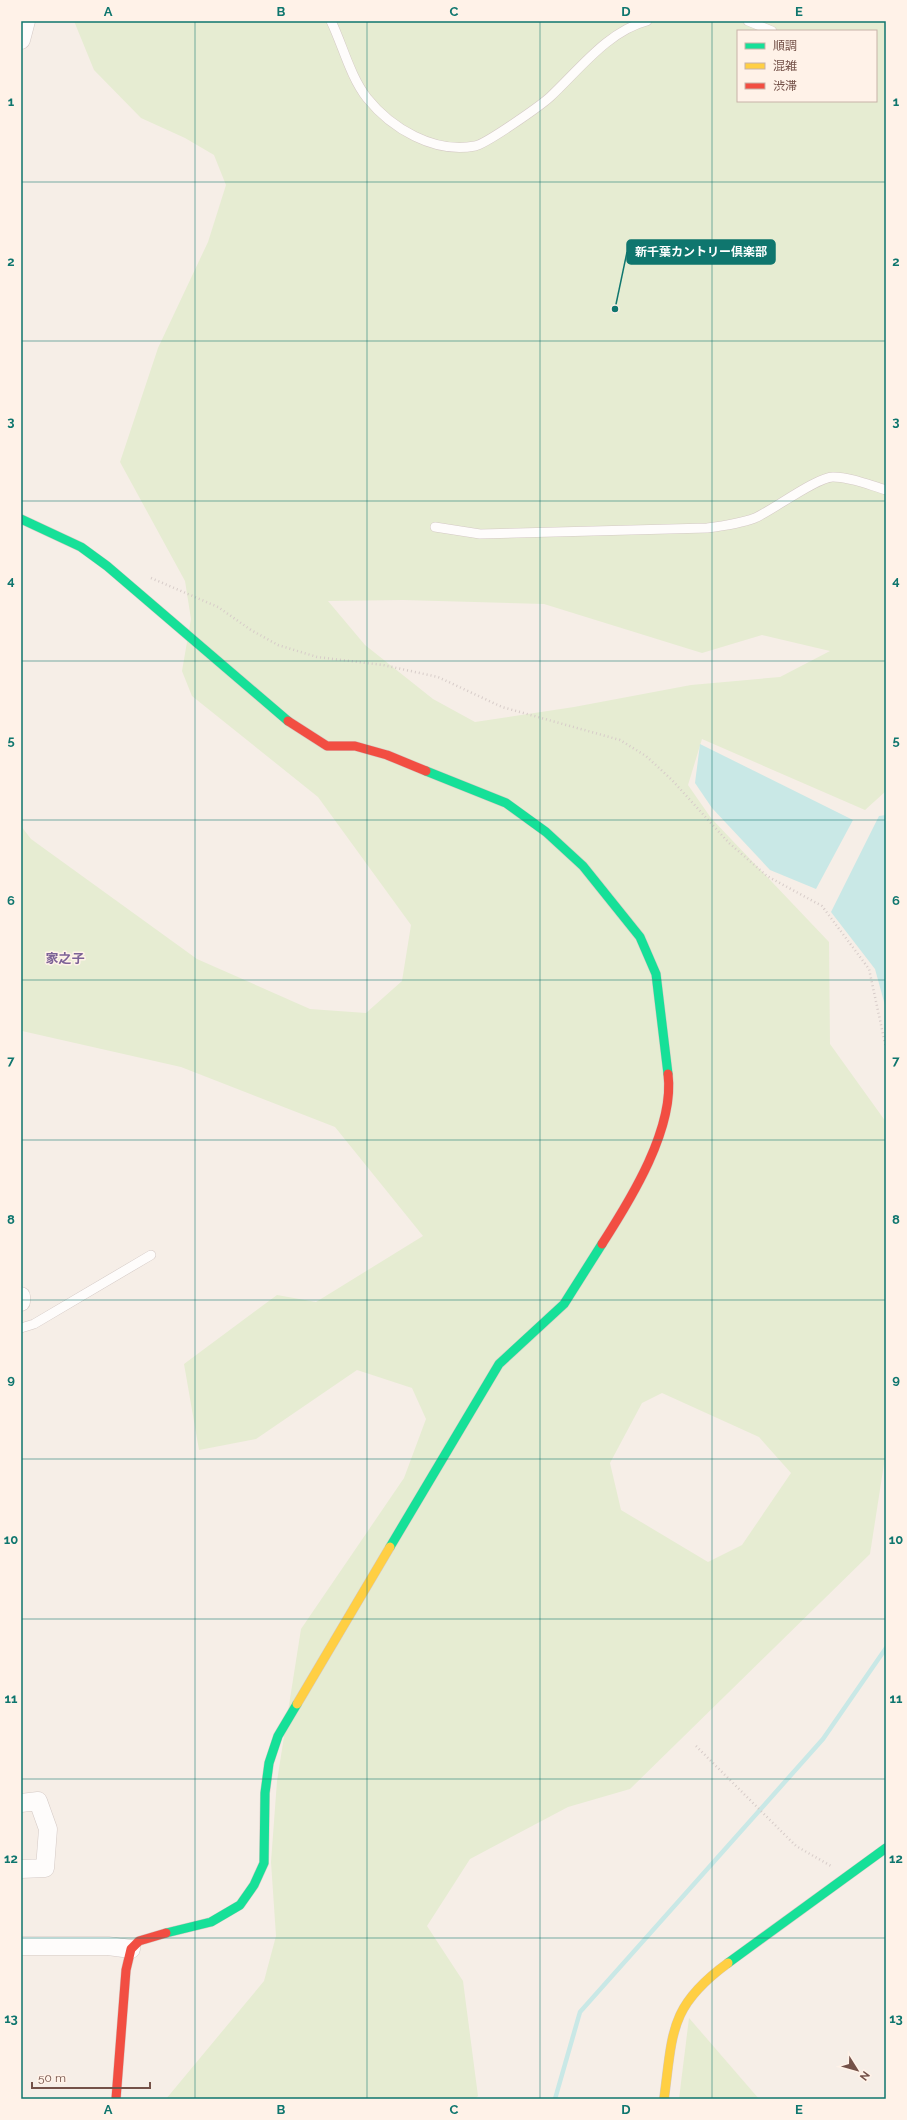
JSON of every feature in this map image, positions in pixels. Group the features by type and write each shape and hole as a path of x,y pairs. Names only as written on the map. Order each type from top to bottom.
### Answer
{"street":[{"path":"21,40 26,21"},
{"path":"21,519 86,551 297,728 327,746 355,746 387,755 506,803 546,832 583,866 640,937 656,974 670,1087 659,1138 629,1202 564,1304 499,1364 278,1736 269,1763 265,1793 264,1862 254,1885 240,1905 211,1922 152,1936 139,1941 132,1949 126,1970 116,2099"},
{"path":"21,1296 21,1302"},
{"path":"21,1803 38,1801 48,1829 45,1868 21,1869"},
{"path":"664,2099 674,2031 681,2011 693,1994 710,1977 886,1848"},
{"path":"21,1946 108,1946 132,1949"}],"lane":[{"path":"331,21 356,80 367,98 409,135 432,143 457,148 476,146 503,130 549,98 603,46 624,32 647,21"},
{"path":"748,21 770,30"},
{"path":"435,527 480,534 707,528 735,524 756,518 816,483 832,477 855,480 886,490"},
{"path":"21,1328 34,1324 151,1255"}],"path":[{"path":"146,576 218,608 251,630 278,645 316,657 383,665 438,677 502,707 620,740 646,756 672,780 729,843 767,876 822,906 869,969 886,1048"},
{"path":"696,1746 796,1846 836,1870"}],"green space":[{"path":"74,21 886,21 886,791 865,810 702,739 688,785 711,818 829,942 830,1044 886,1122 886,1451 870,1554 630,1789 568,1807 470,1859 427,1926 463,1981 478,2096 475,2099 166,2099 264,1981 276,1936 271,1862 277,1781 301,1629 404,1478 426,1419 412,1388 357,1370 256,1439 199,1450 184,1364 277,1295 316,1302 423,1236 335,1127 181,1067 22,1031 21,826 31,839 197,959 310,1009 366,1013 402,981 411,925 318,797 192,696 182,671 191,619 185,581 120,462 158,348 208,242 226,185 214,155 185,138 141,118 94,70","holes":["403,600 544,604 702,653 762,635 830,651 780,677 691,685 574,707 475,722 433,699 365,645 328,601","662,1393 759,1437 791,1473 742,1545 708,1562 621,1510 610,1463 642,1403"]},
{"path":"689,2018 759,2099 679,2099"}],"water":[{"path":"700,744 853,820 816,889 770,870 712,808 695,783"},
{"path":"886,815 886,1009 875,969 831,912 879,816"}],"waterway":[{"path":"555,2099 580,2012 823,1739 886,1648"}],"traffic: fast":[{"path":"21,519 81,547 107,566 288,721"},
{"path":"426,771 506,803 546,832 583,866 640,937 656,974 668,1074"},
{"path":"390,1547 499,1364 564,1304 602,1244"},
{"path":"166,1933 211,1922 240,1905 254,1885 264,1863 265,1793 269,1763 278,1736 297,1704"},
{"path":"728,1963 886,1848"}],"traffic: slow":[{"path":"297,1704 390,1547"},
{"path":"664,2099 673,2038 677,2022 684,2007 694,1993 709,1978 728,1963"}],"traffic: jam":[{"path":"288,721 327,746 355,746 387,755 426,771"},
{"path":"602,1244 626,1206 658,1140 665,1117 668,1095 668,1074"},
{"path":"116,2099 126,1970 131,1949 139,1941 166,1933"}],"place":[{"name":"新千葉カントリー倶楽部","path":"615,309"}],"district":[{"name":"家之子","path":"65,958"}]}
